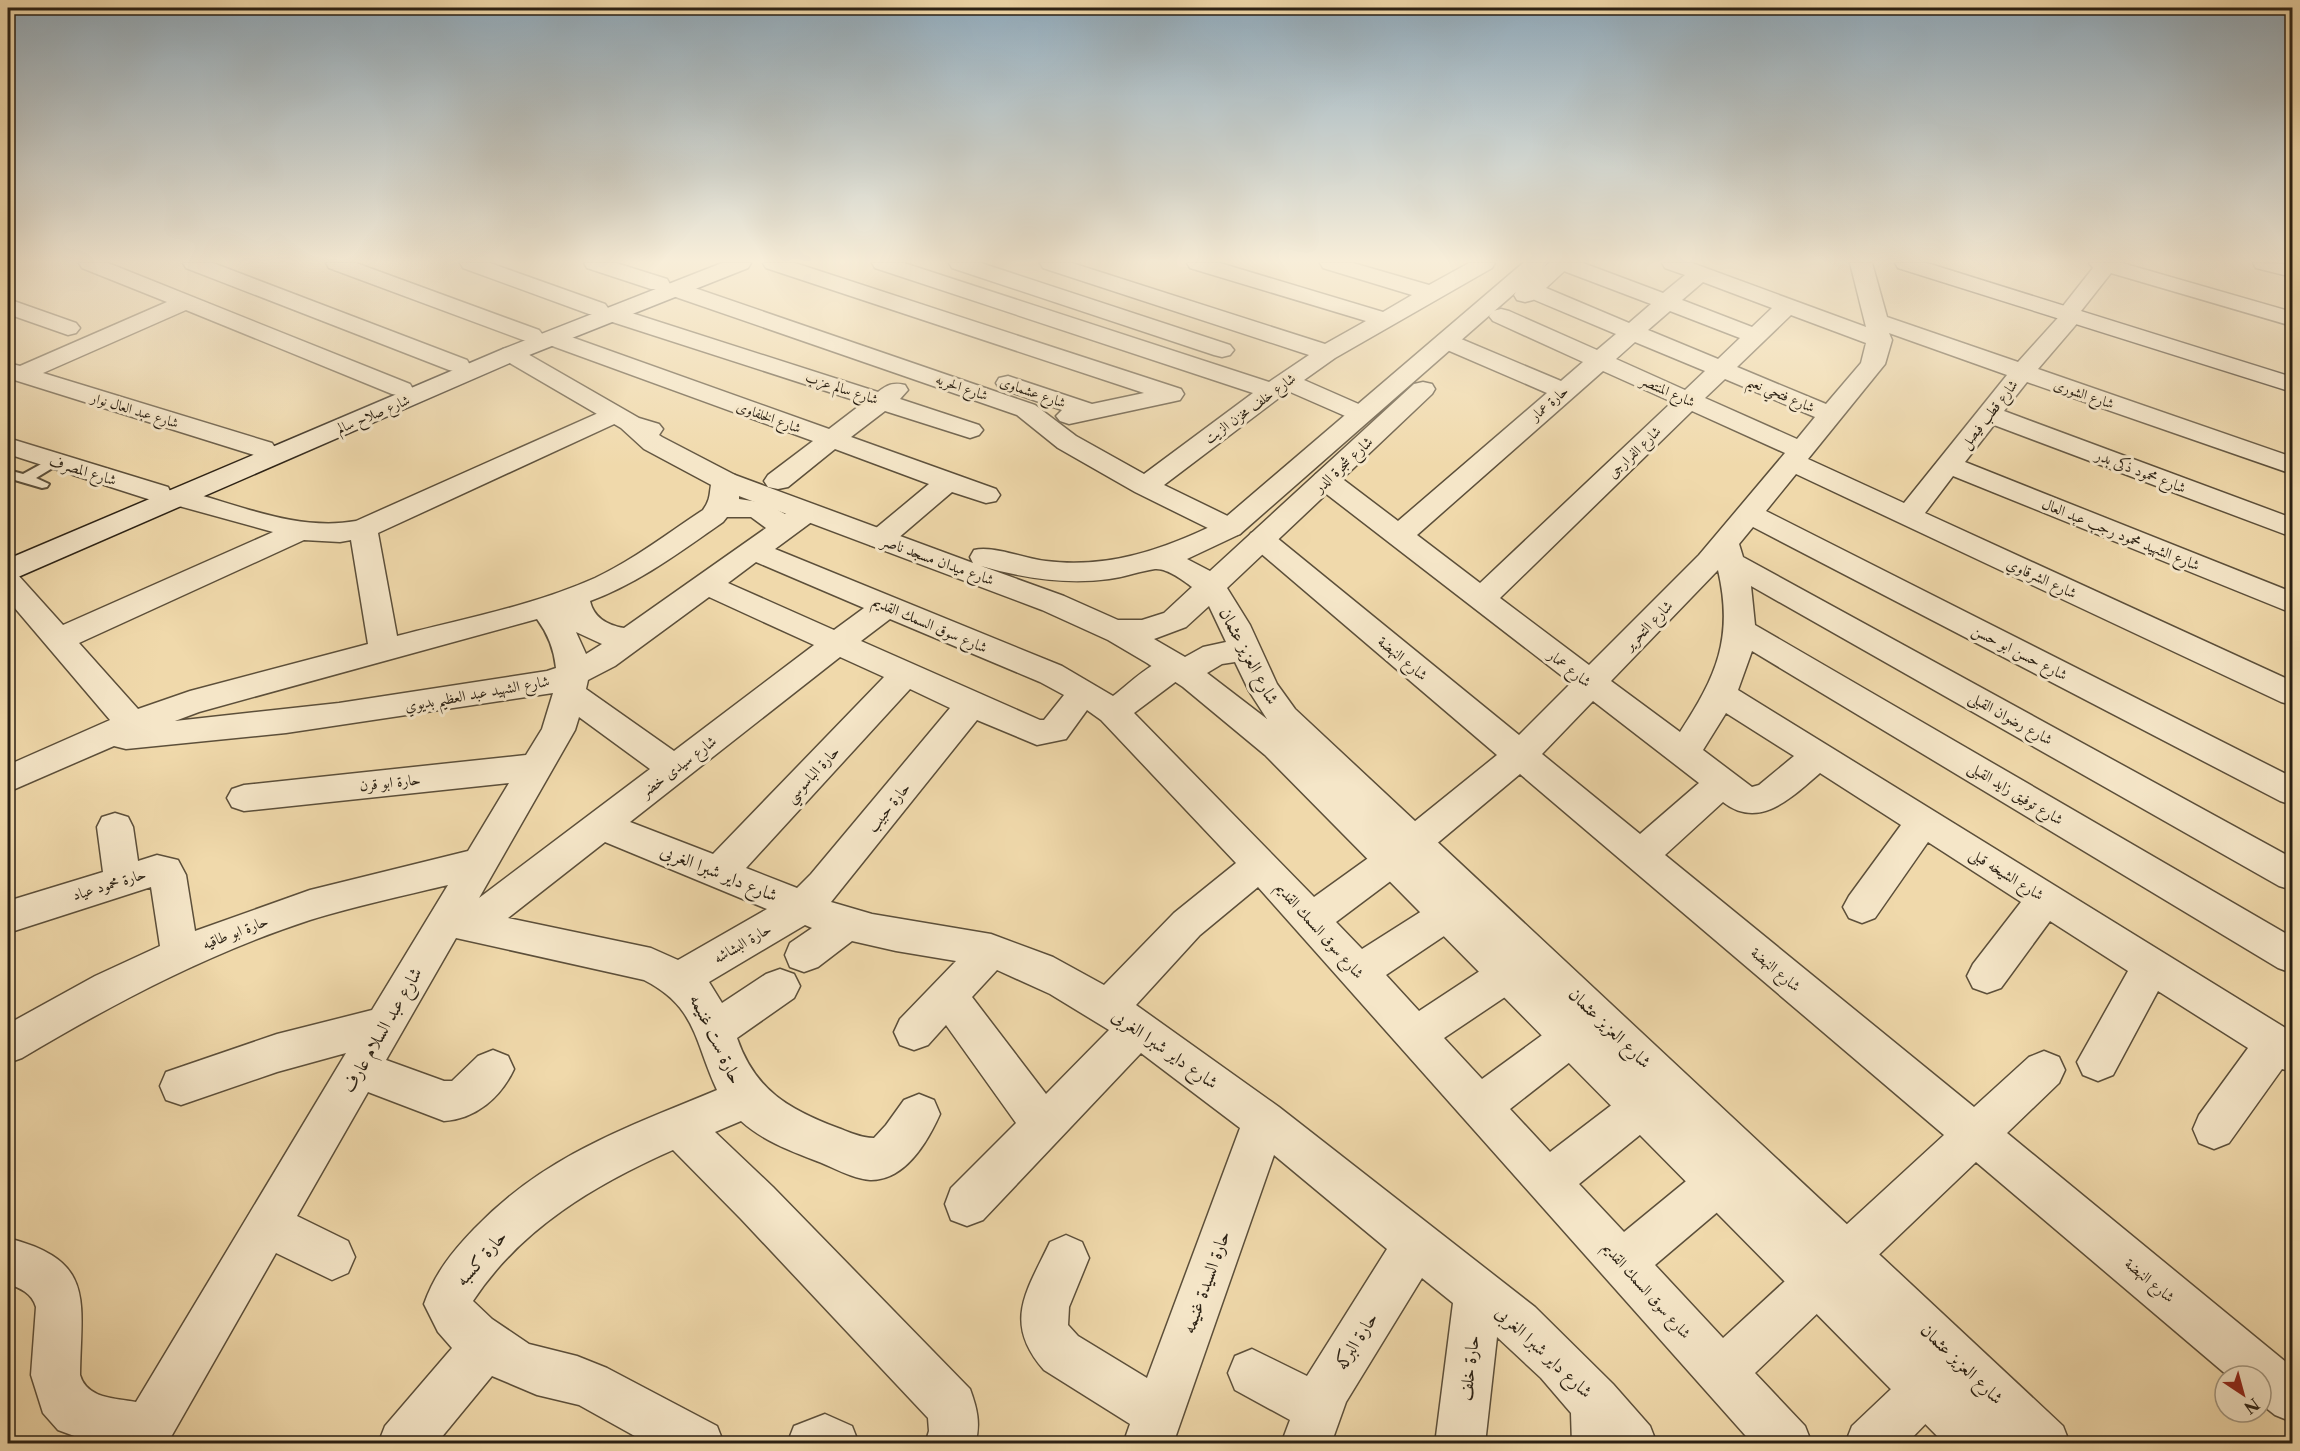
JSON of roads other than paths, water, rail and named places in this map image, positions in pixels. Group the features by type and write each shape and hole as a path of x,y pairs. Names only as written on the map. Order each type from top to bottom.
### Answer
{"street":[{"path":"14,372 115,331"},
{"path":"257,331 401,389"},
{"path":"369,331 458,365"},
{"name":"شارع الخلفاوى","path":"527,331 986,495"},
{"name":"شارع صلاح سالم","path":"8,570 263,449 458,365 555,331"},
{"name":"شارع سالم عزب","path":"665,331 970,430"},
{"name":"شارع الحريه","path":"796,331 1026,410 1067,442 1145,486 1245,534"},
{"name":"شارع عشماوى","path":"872,331 1091,412"},
{"path":"980,331 1172,394"},
{"path":"1113,331 1281,379 1361,414"},
{"path":"1140,331 1239,368"},
{"path":"1259,331 1327,353"},
{"name":"شارع خلف مخزن الزيت","path":"1145,486 1281,379 1364,331"},
{"name":"شارع شجرة الدر","path":"1148,563 1202,544 1245,534 1326,480 1469,331"},
{"name":"شارع شجرة الدر","path":"1104,626 1144,631 1175,620 1210,587 1245,534 1361,414 1478,331"},
{"name":"شارع المنتصر","path":"1534,331 1688,400 1797,456"},
{"name":"شارع فتحي نعيم","path":"1629,331 1831,415"},
{"path":"1741,331 1755,336"},
{"name":"شارع الفرارجى","path":"1481,599 1761,331"},
{"name":"شارع الشورى","path":"1878,331 2022,372 2292,466"},
{"name":"شارع التحرير","path":"1311,920 1403,851 1520,756 1709,562 1727,551 1748,513 1873,364 1878,331"},
{"name":"شارع قطب فيصل","path":"1908,516 2056,331"},
{"path":"2139,331 2214,354 2292,374"},
{"name":"حارة عمار","path":"1399,536 1632,332"},
{"name":"شارع صلاح سالم","path":"8,556 168,495 511,354 542,336"},
{"path":"1455,345 1563,391"},
{"name":"شارع ميدان مسجد ناصر","path":"511,354 622,419 669,453 725,481 807,512 1009,566 1040,571 1073,573 1148,563"},
{"path":"2214,354 2292,385"},
{"path":"1044,422 1172,394 1239,368"},
{"name":"شارع عبد العال نوار","path":"14,372 263,449"},
{"path":"778,481 918,372"},
{"name":"شارع محمود ذكى بدر","path":"1989,414 2292,528"},
{"path":"57,640 300,531 339,533 363,529 622,419"},
{"name":"شارع ميدان مسجد ناصر","path":"622,419 691,442 888,532 1104,626 1181,670 1239,713"},
{"name":"شارع المصرف","path":"8,446 168,495 300,531"},
{"name":"شارع الشرقاوي","path":"1797,456 1908,516 2292,694"},
{"name":"شارع الشهيد محمود رجب عبد العال","path":"1949,465 2292,603"},
{"name":"شارع عمار","path":"1326,480 1721,784 1741,797 1762,799 1819,755"},
{"path":"720,509 725,500 725,481"},
{"path":"888,532 949,482"},
{"path":"720,509 746,506 763,510 776,519 769,540"},
{"name":"شارع الشهيد عبد العظيم بديوي","path":"8,779 132,724 190,703 559,603 633,570 703,524 720,509"},
{"name":"شارع الشهيد عبد العظيم بديوي","path":"98,739 211,731 359,712 551,681 572,684 604,658 807,512"},
{"name":"شارع حسن ابو حسن","path":"1748,513 2292,792"},
{"path":"363,529 384,649"},
{"name":"شارع النهضة","path":"1245,534 1520,756 2292,1398"},
{"name":"شارع سوق السمك القديم","path":"769,540 886,606 1050,674 1099,702 1260,864 1787,1443"},
{"path":"1683,754 1721,694 1736,660 1740,608 1727,551"},
{"name":"شارع رضوان القبلى","path":"1727,551 2292,875"},
{"path":"1104,626 1102,602 1108,591 1115,581 1148,563"},
{"name":"شارع العزيز عثمان","path":"1148,563 1189,570 1210,587 1235,623 1258,680 1283,717 1403,851 1833,1269 1926,1389 1981,1443"},
{"path":"8,582 132,724"},
{"path":"708,585 971,705 1029,730 1046,733 1099,702 1193,666 1211,655 1235,651 1248,652"},
{"path":"559,603 576,610 583,621 594,631 610,637 629,640"},
{"path":"559,603 572,684 674,770"},
{"name":"شارع سيدى خضر","path":"458,923 601,825 886,606"},
{"name":"شارع توفيق زايد القبلى","path":"1740,630 2292,956"},
{"name":"حارة الباسوسي","path":"719,872 905,675"},
{"name":"شارع عبد السلام عارف","path":"143,1436 385,1025 458,923 480,863 558,730 572,684"},
{"name":"شارع الشيخه قبلى","path":"1721,694 2284,1049"},
{"name":"حارة حبيب","path":"802,906 824,885 971,705"},
{"name":"شارع العزيز عثمان","path":"1239,713 1403,851 1446,915 1718,1183 1833,1269 2045,1443"},
{"name":"حارة ابو قرن","path":"244,798 535,767"},
{"path":"1640,856 1721,784"},
{"path":"1862,907 1923,821"},
{"name":"شارع داير شبرا الغربى","path":"601,825 846,924 877,932 991,950 1040,969 1122,1018 1264,1121 1518,1324 1558,1360 1597,1422 1632,1443"},
{"path":"115,827 122,880"},
{"name":"حارة ابو طاقيه","path":"8,1045 114,985 180,954 288,912 340,896 480,863"},
{"path":"967,1204 1044,1126 1187,924 1260,864"},
{"name":"حارة محمود عياد","path":"8,917 122,880 157,870 165,870 168,875 180,954"},
{"path":"1988,976 2045,898"},
{"name":"حارة البشاشه","path":"680,979 802,906"},
{"path":"1358,972 1446,915"},
{"name":"حارة ست غنيمه","path":"458,923 651,965 680,979 701,1001 715,1030 731,1074 747,1098 774,1121 871,1161 883,1158 892,1150 919,1114"},
{"path":"804,955 846,924"},
{"path":"914,1032 991,950"},
{"path":"2098,1062 2152,965"},
{"path":"1415,1035 1506,975"},
{"path":"715,1030 780,986"},
{"path":"948,996 1044,1126"},
{"path":"181,1086 277,1053 385,1025"},
{"path":"1480,1106 1570,1038"},
{"path":"2214,1129 2284,1049"},
{"path":"359,1069 444,1101 464,1098 493,1069"},
{"path":"1721,1372 2044,1070"},
{"name":"حارة كسبه","path":"699,1443 588,1384 538,1372 504,1357 486,1345 452,1313 448,1304 451,1294 479,1256 522,1213 570,1178 747,1098"},
{"path":"1548,1181 1641,1108"},
{"name":"حارة السيدة غنيمه","path":"1153,1428 1264,1121"},
{"path":"680,1127 758,1203 952,1407 954,1431 950,1443"},
{"path":"1623,1263 1718,1183"},
{"path":"267,1225 332,1257"},
{"name":"حارة البركه","path":"1312,1426 1338,1370 1417,1244"},
{"path":"1066,1258 1041,1318 1044,1332 1051,1344 1061,1353 1153,1428"},
{"path":"8,1261 27,1265 44,1274 55,1289 60,1308 55,1358 57,1380 64,1399 77,1413 143,1436"},
{"name":"حارة خلف","path":"1460,1443 1478,1293"},
{"path":"403,1443 486,1345"},
{"path":"1252,1373 1312,1426"},
{"path":"1870,1443 1926,1389"},
{"path":"812,1443 825,1439 834,1443"}],"lane":[{"path":"25,479 54,460"},
{"path":"8,474 42,484"}]}
